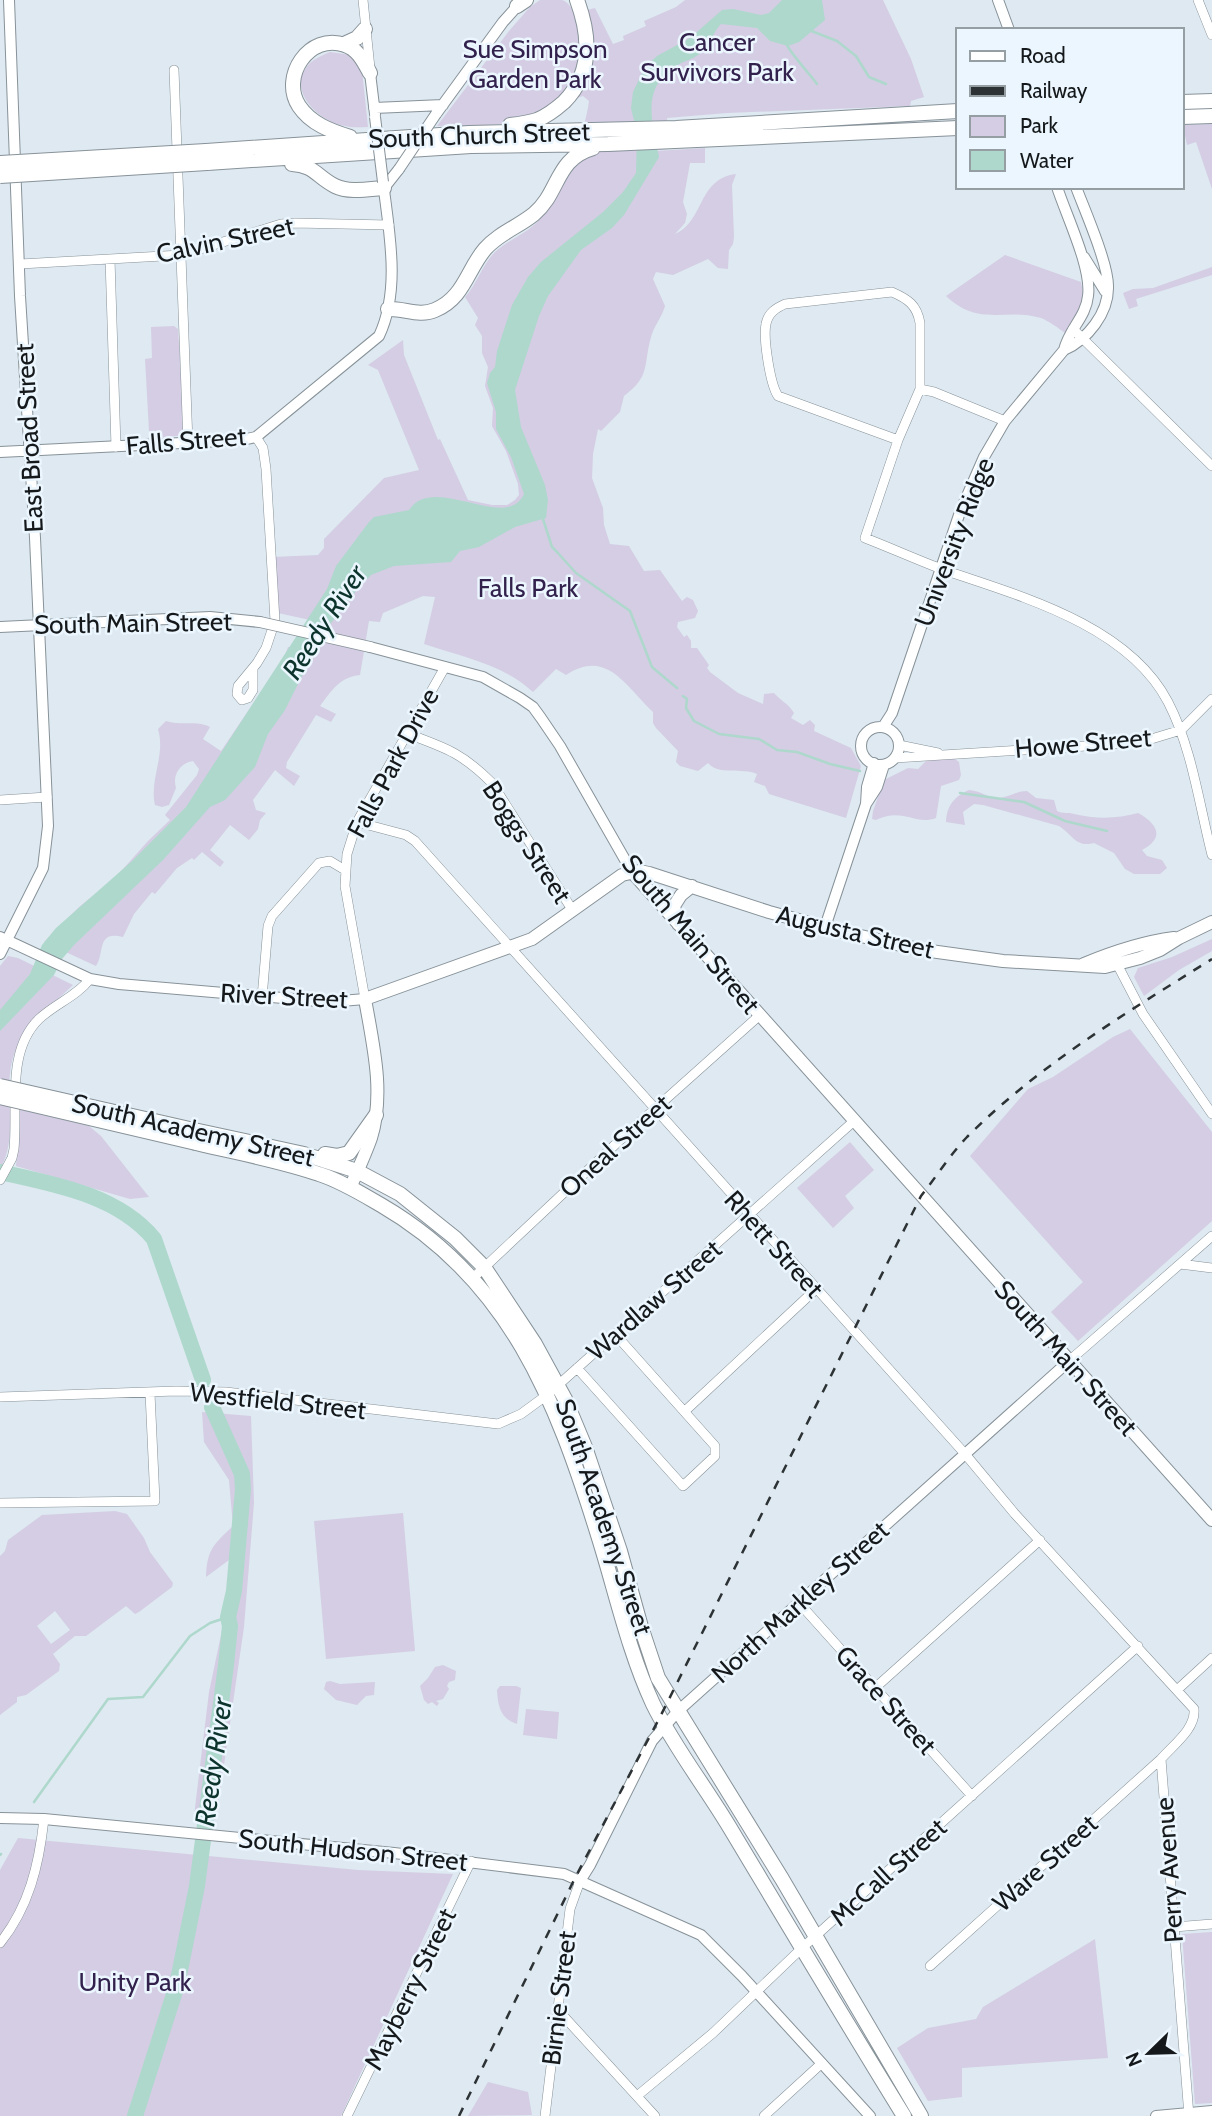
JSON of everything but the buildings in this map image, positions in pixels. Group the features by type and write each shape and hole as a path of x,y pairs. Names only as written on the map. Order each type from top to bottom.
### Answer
{"main road":[{"path":"470,133 536,120 556,109 567,98 581,77 588,51 587,33 577,1"},
{"path":"358,139 333,132 312,119 299,105 292,87 296,68 306,54 324,44 344,44 357,38 365,29"},
{"path":"344,44 362,59 370,73"},
{"path":"1184,102 1212,101"},
{"name":"South Church Street","path":"0,163 207,157 245,162 618,139 956,111"},
{"path":"1184,117 1212,117"},
{"name":"South Church Street","path":"677,134 956,128"},
{"name":"South Church Street","path":"0,176 207,157 358,139 470,133 618,139"},
{"path":"388,309 421,314 439,309 448,303 463,288 488,246 539,209 567,162 584,151 618,139"},
{"path":"245,162 306,164 333,186 344,190 384,185"},
{"name":"Augusta Street","path":"632,872 649,873 825,928 888,943 1003,961 1105,967 1160,950 1212,922"},
{"name":"River Street","path":"365,999 532,939 622,876 632,872"},
{"name":"South Main Street","path":"632,872 1212,1520"},
{"path":"678,925 674,906 681,895 692,886"},
{"name":"Augusta Street","path":"1084,964 1157,940 1179,938"},
{"name":"Falls Park Drive","path":"350,1188 371,1138 376,1115 376,1068 365,999"},
{"name":"South Academy Street","path":"0,1086 195,1136 322,1175 391,1211 433,1239 473,1278 521,1343 547,1395 584,1493 640,1675 660,1717 742,1847 904,2116"},
{"name":"South Academy Street","path":"0,1097 195,1136 304,1154 357,1171 400,1194 455,1238 484,1268 510,1304 559,1384 594,1473 658,1678 782,1879 921,2116"},
{"path":"304,1154 337,1156 349,1153 376,1115"}],"street":[{"name":"East Broad Street","path":"0,954 4,938 43,868 47,836 9,0"},
{"path":"363,0 389,225 391,267 388,309"},
{"path":"998,0 1008,28"},
{"path":"1198,0 1212,35"},
{"path":"384,185 399,169 440,109 522,2"},
{"path":"174,70 188,443"},
{"path":"375,112 440,109"},
{"name":"University Ridge","path":"1058,189 1082,255 1088,297 1073,329 1067,335 1064,350"},
{"path":"1077,189 1103,265 1108,286 1107,296"},
{"name":"Calvin Street","path":"20,264 181,255 281,225 389,225"},
{"path":"1082,255 1107,296"},
{"path":"110,259 116,447"},
{"path":"898,440 778,396 770,379 766,324 775,309 785,304 892,292 905,298 919,313 920,389 898,440 865,538 942,569 999,588 1108,638 1148,672 1167,700 1181,730 1212,855"},
{"name":"University Ridge","path":"883,727 892,712 960,512 984,457 1005,421 1064,350 1077,344 1097,321 1107,296"},
{"name":"Falls Street","path":"0,452 242,440 256,437 379,336 388,309"},
{"path":"1073,329 1212,466"},
{"path":"920,389 934,392 1005,421"},
{"path":"253,668 266,648 275,621 266,469 263,448 256,437"},
{"name":"South Main Street","path":"0,626 210,617 260,622 483,677 533,707 561,746 632,872"},
{"name":"Falls Park Drive","path":"365,999 347,907 345,870 357,822 445,667"},
{"name":"Howe Street","path":"895,758 939,753 1101,746 1149,740 1181,730 1212,699"},
{"name":"University Ridge","path":"892,712 897,740"},
{"path":"825,928 866,804 867,787 879,764 895,758 897,740 883,727 870,730 863,739 864,754 879,764"},
{"name":"Boggs Street","path":"408,734 452,750 475,766 492,783 573,911"},
{"name":"Howe Street","path":"897,740 939,753"},
{"path":"0,800 47,797"},
{"name":"Rhett Street","path":"357,822 406,835 415,841 815,1290 966,1455 1015,1514 1177,1690"},
{"path":"262,998 270,921 319,863 330,861 345,870"},
{"name":"River Street","path":"4,938 90,979 119,984 262,998 329,1002 365,999"},
{"path":"1117,964 1143,1014 1212,1114"},
{"path":"0,1180 12,1158 15,1143 18,1065 26,1036 40,1018 90,979"},
{"name":"Oneal Street","path":"473,1278 760,1016"},
{"name":"Wardlaw Street","path":"547,1395 854,1121"},
{"path":"1069,1361 1212,1236"},
{"path":"1180,1264 1212,1268"},
{"path":"685,1411 815,1290"},
{"path":"577,1368 683,1486 711,1460 716,1452 715,1446 615,1334"},
{"name":"North Markley Street","path":"580,1881 652,1741 678,1711 1069,1361"},
{"path":"0,1503 155,1501 150,1392"},
{"name":"Westfield Street","path":"0,1397 226,1392 498,1424 521,1414 547,1395"},
{"path":"875,1688 1040,1539"},
{"name":"Grace Street","path":"800,1604 972,1796"},
{"name":"McCall Street","path":"637,2096 713,2033 801,1949 1138,1646"},
{"path":"1177,1690 1212,1658"},
{"name":"Perry Avenue","path":"1177,1690 1194,1709 1194,1718 1190,1727 1161,1759 1188,2115"},
{"name":"Ware Street","path":"930,1966 1161,1759"},
{"name":"South Hudson Street","path":"0,1818 44,1819 471,1861 565,1874 701,1935 870,2116"},
{"path":"0,1943 12,1928 28,1898 40,1854 44,1819"},
{"name":"Mayberry Street","path":"347,2116 471,1861"},
{"name":"Birnie Street","path":"545,2116 570,1909 580,1881"},
{"path":"1174,1927 1212,1924"},
{"path":"557,2009 655,2116"},
{"path":"764,2116 822,2063"},
{"path":"1156,2116 1212,2111"}],"green space":[{"name":"Sue Simpson Garden Park","path":"540,0 562,0 568,4 573,10 579,29 580,57 577,72 564,93 546,110 516,122 437,126 509,31 530,7"},
{"name":"Falls Park","path":"685,0 883,0 911,59 924,97 911,101 910,106 667,118 669,149 638,152 705,148 705,163 690,163 683,202 687,214 685,223 675,234 692,220 714,184 723,177 736,174 732,185 734,237 729,250 728,269 718,268 708,259 673,275 656,272 653,279 665,306 651,337 645,370 633,389 624,396 620,412 601,431 598,429 593,454 592,478 603,508 604,525 610,544 629,546 644,571 660,570 682,601 687,597 693,600 698,611 695,618 678,622 677,627 684,637 687,635 691,641 691,648 697,648 709,665 707,668 710,672 738,693 763,704 764,694 774,693 792,710 794,713 791,718 803,725 810,720 815,725 814,731 851,748 861,766 846,818 769,794 765,786 754,782 757,774 751,772 718,769 708,763 698,771 680,766 676,762 678,751 653,723 653,712 624,682 604,668 580,668 566,675 556,669 533,692 495,668 424,644 435,597 423,596 383,613 380,622 369,621 360,675 347,678 333,690 320,706 336,714 331,722 316,715 287,762 286,768 300,776 294,786 275,770 253,800 256,810 266,813 260,820 258,829 249,840 230,825 210,850 224,862 220,867 202,852 194,860 192,858 177,868 134,914 123,937 114,936 105,940 96,966 44,942 79,907 115,878 170,820 165,815 197,775 199,769 193,761 184,764 176,774 176,788 169,805 155,805 154,786 160,749 158,729 166,721 205,725 210,727 203,739 221,751 284,658 288,647 292,647 310,620 278,613 272,557 318,555 324,548 324,539 384,478 419,470 378,370 368,365 403,340 404,355 438,440 440,439 468,500 507,505 519,495 518,484 506,451 492,426 493,408 485,386 488,367 482,353 482,336 475,325 478,318 465,297 495,252 539,220 556,196 571,164 583,130 589,101 583,96 577,98 593,55 587,10 595,8 613,44 624,40 623,36 646,26 644,21 676,7"},
{"path":"330,52 351,55 362,70 368,127 348,127 335,123 308,103 301,83 303,73 312,61"},
{"path":"1212,124 1212,189 1196,142 1187,145 1184,125"},
{"path":"1005,255 1081,282 1085,302 1065,333 1041,318 970,311 958,306 946,296"},
{"path":"1212,267 1212,275 1136,299 1138,306 1129,309 1123,293 1133,289 1153,288"},
{"path":"174,326 178,329 185,435 158,438 149,431 145,359 152,358 151,327"},
{"path":"952,757 959,762 961,775 959,780 941,786 936,818 922,820 894,815 872,819 884,780 908,768 918,769 928,759"},
{"path":"969,790 997,798 1027,791 1036,798 1054,800 1059,812 1090,817 1138,813 1154,826 1156,831 1154,841 1142,850 1147,856 1162,860 1167,868 1160,874 1134,874 1125,869 1114,853 1094,843 1083,844 1059,826 983,805 974,804 963,812 965,825 946,822 952,802"},
{"path":"1212,939 1212,951 1179,970 1144,996 1134,977 1138,968 1172,957"},
{"path":"8,956 18,958 73,985 35,1021 14,1053 10,1079 10,1132 0,1169 0,966"},
{"path":"1130,1029 1212,1132 1212,1221 1078,1341 1051,1312 1083,1282 970,1156 1028,1089 1053,1077 1113,1037"},
{"path":"20,1109 89,1126 101,1136 149,1197 130,1199 16,1166"},
{"path":"850,1142 874,1170 845,1196 854,1208 833,1228 797,1188"},
{"path":"202,1412 251,1416 254,1503 244,1627 216,1820 194,1816 209,1692 228,1602 229,1560 206,1577 213,1548 233,1526 229,1480 204,1442"},
{"path":"115,1511 127,1514 173,1583 172,1587 139,1612 135,1614 126,1606 86,1636 75,1636 53,1654 60,1664 59,1671 26,1695 17,1697 17,1702 0,1715 0,1556 5,1551 8,1540 42,1515","holes":["55,1611 70,1630 51,1644 37,1626"]},
{"path":"403,1513 415,1651 326,1659 314,1521"},
{"path":"443,1665 456,1671 455,1680 449,1682 449,1689 443,1699 436,1701 439,1703 437,1706 432,1702 428,1704 420,1686 435,1667"},
{"path":"326,1682 340,1684 375,1682 374,1695 366,1696 357,1705 336,1700 324,1689"},
{"path":"500,1686 521,1688 517,1724 507,1719 501,1711 497,1690"},
{"path":"526,1709 559,1712 557,1739 523,1735"},
{"name":"Unity Park","path":"18,1838 358,1870 453,1874 341,2116 0,2116 0,1870"},
{"path":"1212,1932 1212,2103 1195,2104 1182,1934"},
{"path":"1095,1939 1108,2058 962,2068 962,2097 928,2101 897,2048 928,2028 976,2019 983,2007"},
{"path":"488,2082 528,2092 532,2115 468,2116"}],"water":[{"path":"782,0 822,0 825,20 799,42 788,46 770,41 757,28 721,24 702,52 663,76 656,86 652,109 659,157 624,215 612,228 581,250 548,296 515,390 521,427 545,485 548,500 546,518 515,527 479,547 460,551 451,562 394,566 371,575 324,632 285,710 268,734 255,767 225,800 210,807 163,860 74,945 62,959 54,975 0,1031 0,1010 30,974 42,945 56,928 131,862 186,807 327,589 336,566 369,522 374,517 409,510 420,500 435,497 502,508 515,504 524,494 511,457 496,429 496,412 487,383 495,367 497,351 512,305 528,277 541,262 603,212 623,192 636,173 637,133 631,108 633,92 645,67 657,56 690,38 722,10 733,9 761,15 769,13"}],"waterway":[{"path":"809,30 837,41 856,56 869,77 886,84"},
{"path":"786,43 817,84"},
{"path":"543,519 552,547 576,573 630,611 652,667 677,688"},
{"path":"683,696 687,699 686,708 694,721 719,734 759,739 777,750 797,752 860,771"},
{"path":"960,793 1024,802 1065,821 1107,831"},
{"name":"Reedy River","path":"0,1172 63,1187 104,1202 139,1224 154,1239 203,1380"},
{"name":"Reedy River","path":"135,2116 177,1985 197,1886 226,1665 230,1626 228,1617 234,1591 243,1489 242,1474 212,1407"},
{"path":"34,1802 108,1699 143,1697 190,1636 210,1623 228,1617"}],"railway":[{"path":"459,2116 575,1878 660,1717 921,1196 967,1137 1024,1086 1084,1041 1212,959"}],"park label":[{"name":"Cancer Survivors Park","path":"717,57"}]}
